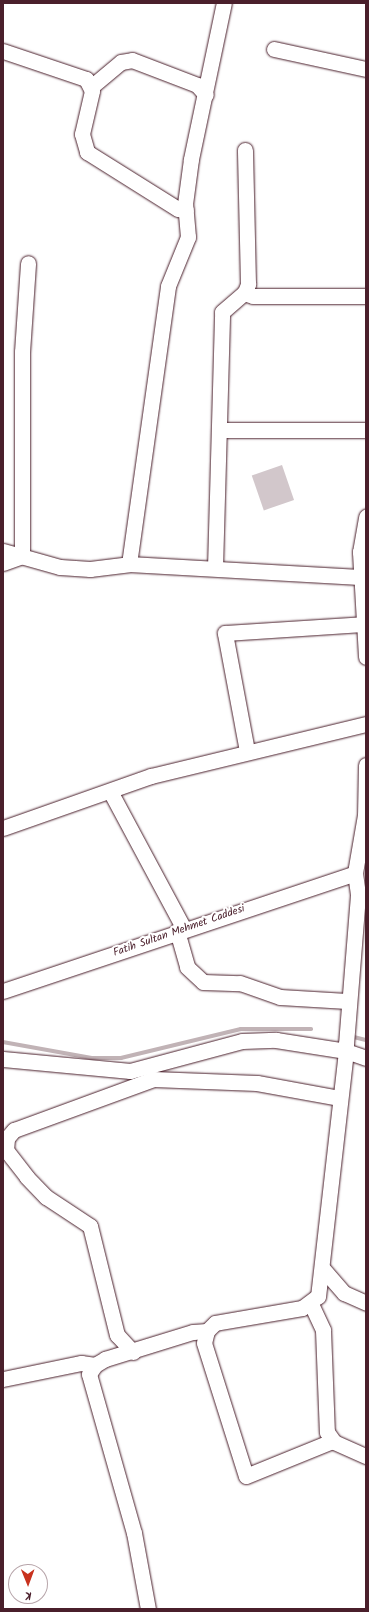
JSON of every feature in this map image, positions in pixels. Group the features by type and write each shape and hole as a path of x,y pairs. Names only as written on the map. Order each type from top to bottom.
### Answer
{"street":[{"path":"129,564 168,286 189,230 186,210 192,159 224,3"},
{"path":"274,49 366,69"},
{"path":"3,51 78,75 91,87"},
{"path":"186,210 178,209 87,152 82,134 91,87 121,62 132,60 197,85 206,94"},
{"path":"215,568 220,430 222,312 244,293 248,266 245,150"},
{"path":"22,556 22,352 28,264"},
{"path":"244,293 253,296 366,296"},
{"path":"220,430 366,430"},
{"path":"366,517 360,577 364,598 363,624 366,657"},
{"path":"3,551 60,567 90,569 129,564 360,577"},
{"path":"3,563 22,556"},
{"path":"248,751 225,633 363,624"},
{"path":"3,828 151,776 248,751 366,724"},
{"path":"332,1441 246,1476 204,1343 207,1331 215,1324 234,1318 311,1304 320,1292 339,1098 346,1051 347,1002 362,897 355,873 365,815 366,768"},
{"path":"110,791 181,930 187,967 203,982 240,983 280,997 347,1002"},
{"name":"Fatih Sultan Mehmet Caddesi","path":"4,987 355,873"},
{"path":"3,1058 130,1071 242,1041 276,1040 346,1051 366,1058"},
{"path":"133,1352 117,1334 90,1226 46,1197 27,1177 6,1150 8,1136 154,1079 257,1083 339,1098"},
{"path":"323,1270 344,1293 366,1303"},
{"path":"311,1304 323,1330 327,1432 332,1441 366,1456"},
{"path":"3,1379 81,1362 95,1365 193,1332 207,1331"},
{"path":"95,1365 90,1382 134,1533 148,1609"}],"building":[{"path":"282,465 294,500 264,510 252,475"}],"waterway":[{"path":"3,1042 92,1058 121,1058 241,1029 311,1029"},
{"path":"350,1036 366,1040"}]}
